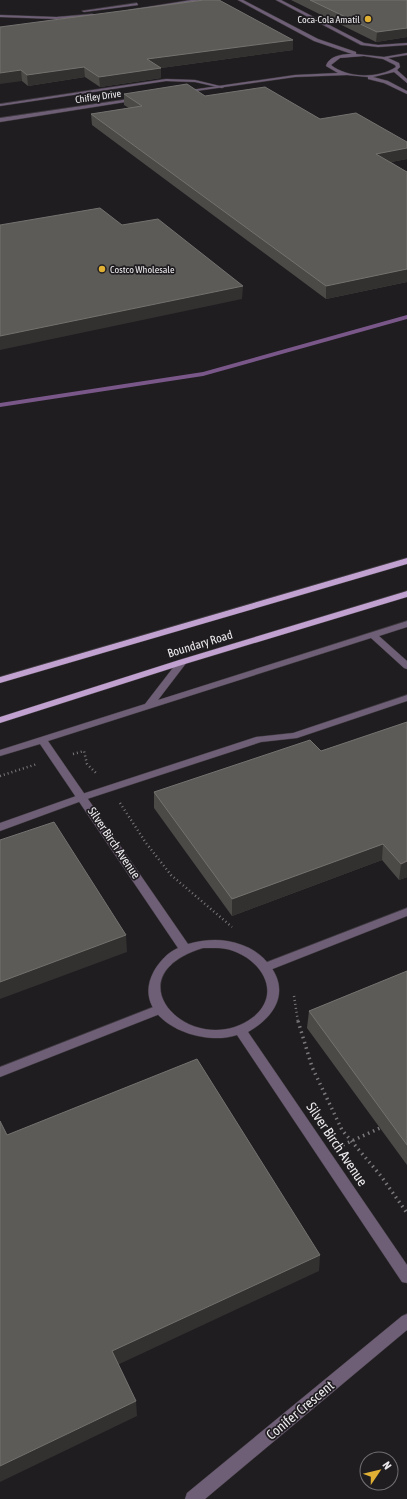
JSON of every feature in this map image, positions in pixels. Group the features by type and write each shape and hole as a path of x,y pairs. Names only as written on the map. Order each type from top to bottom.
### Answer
{"main road":[{"name":"Boundary Road","path":"0,680 407,561"},
{"name":"Boundary Road","path":"0,720 182,662 407,594"}],"street":[{"path":"0,11 51,14 79,12 171,0"},
{"path":"0,16 56,18 85,16 200,0"},
{"path":"240,0 316,40 332,52 336,58"},
{"path":"278,0 363,44 388,46 407,44"},
{"path":"316,40 364,55 384,58 400,64 395,71 383,75 365,76"},
{"path":"384,58 407,54"},
{"path":"295,76 323,67 336,58 364,55"},
{"path":"323,67 338,72 365,76 386,82 407,93"},
{"path":"395,71 407,82"},
{"path":"176,93 295,76 348,74"},
{"path":"0,105 166,80 195,81 222,86"},
{"name":"Chifley Drive","path":"0,120 145,98"},
{"path":"0,753 407,624"},
{"path":"373,635 407,666"},
{"path":"148,706 182,662"},
{"path":"0,826 260,739 294,736 407,698"},
{"name":"Silver Birch Avenue","path":"42,739 83,797 185,949"},
{"path":"266,968 407,912"},
{"path":"203,944 215,944 239,948 255,956 266,968 272,981 273,996 268,1009 256,1022 240,1030 222,1034 204,1034 186,1029 172,1020 161,1009 155,995 155,982 161,968 171,957 185,949 203,944"},
{"path":"0,1072 161,1009"},
{"name":"Silver Birch Avenue","path":"240,1030 407,1277"},
{"name":"Conifer Crescent","path":"193,1499 407,1321"}],"path":[{"path":"324,1154 380,1128"}],"building":[{"path":"204,0 219,0 293,40 147,59 161,68 99,77 84,67 27,75 21,70 0,73 0,27"},
{"name":"Coca-Cola Amatil","path":"310,0 407,0 407,28 377,32"},
{"path":"187,84 205,96 265,87 320,119 356,113 407,142 407,148 376,154 407,172 407,269 326,286 91,114 142,106 124,94"},
{"name":"Costco Wholesale","path":"100,208 122,225 158,219 243,286 0,336 0,225"},
{"path":"407,722 407,861 401,864 383,844 232,899 154,792 310,740 321,751"},
{"path":"54,822 126,935 0,982 0,840"},
{"path":"407,971 407,1145 309,1011"},
{"path":"197,1059 320,1255 112,1351 136,1401 0,1466 0,1121 7,1135"}],"waterway":[{"path":"0,405 203,374 407,317"}],"place":[{"name":"Coca-Cola Amatil","path":"368,19"},
{"name":"Costco Wholesale","path":"102,269"}]}
